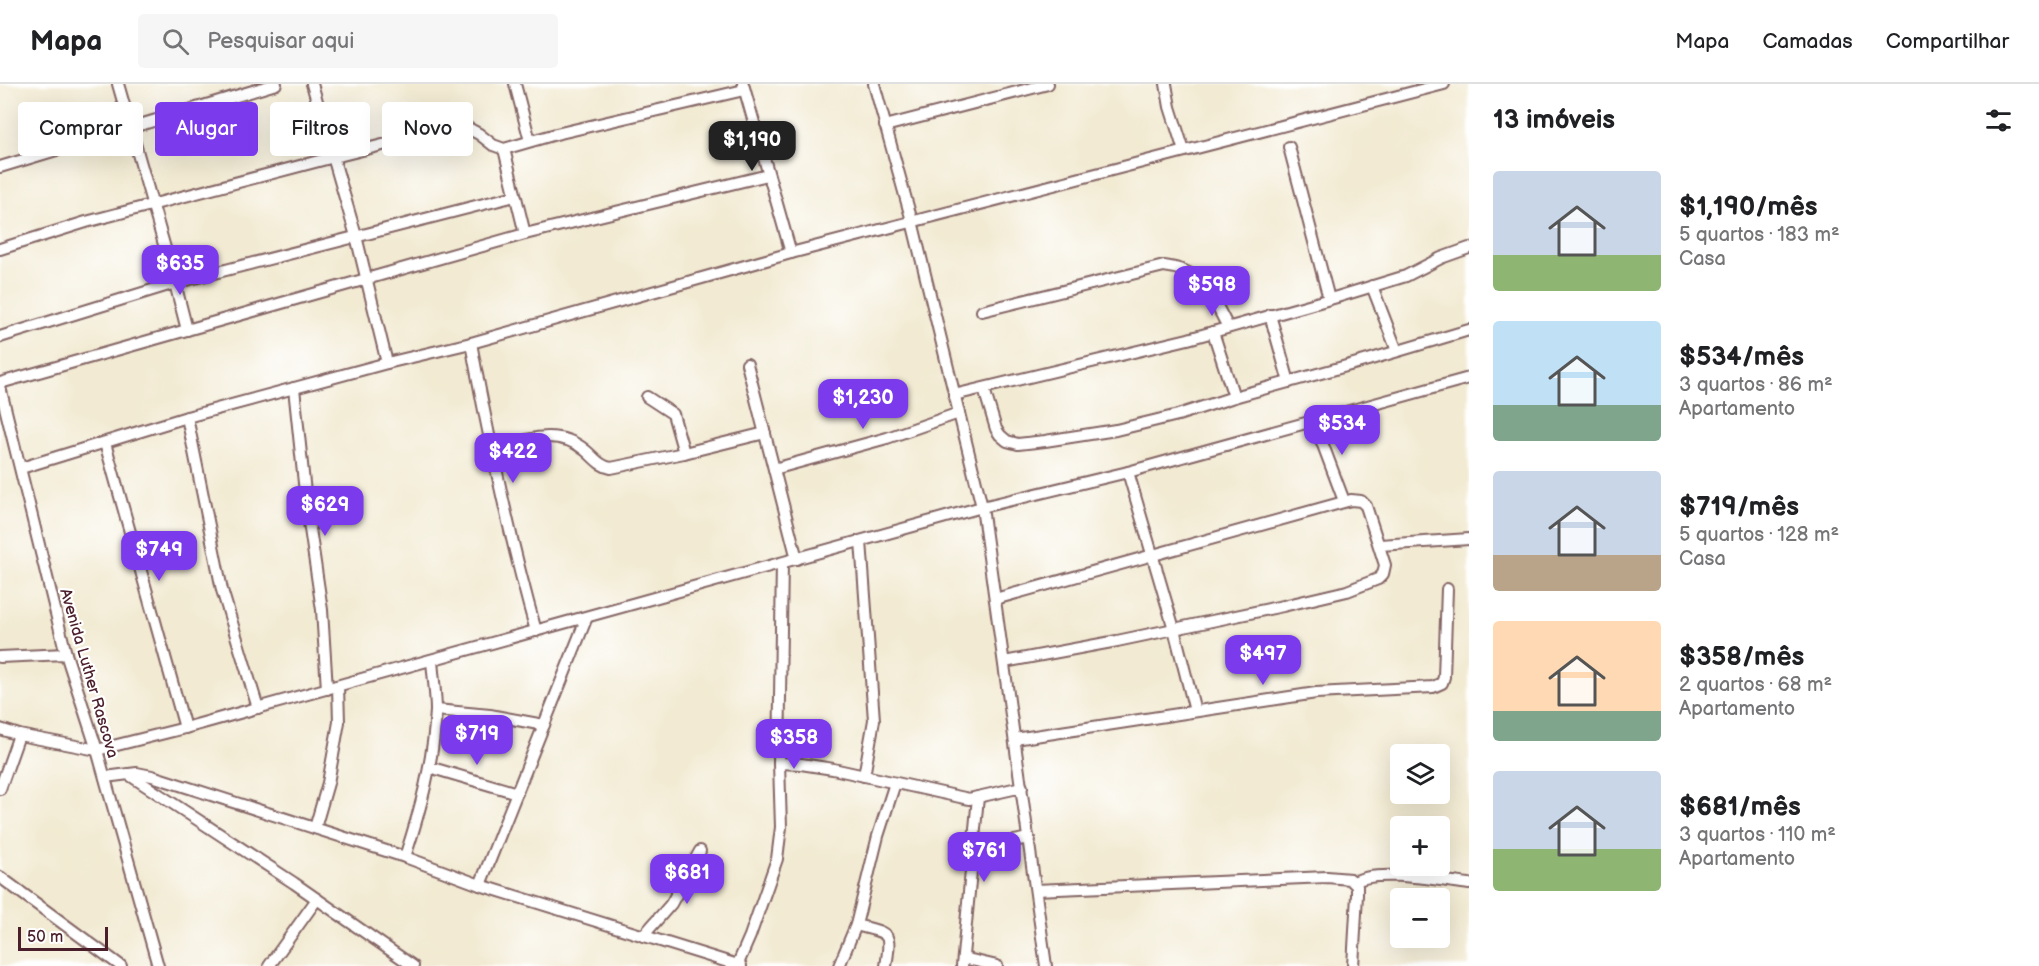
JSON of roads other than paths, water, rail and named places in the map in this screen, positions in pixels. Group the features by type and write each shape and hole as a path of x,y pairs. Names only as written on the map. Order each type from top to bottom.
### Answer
{"street":[{"path":"118,84 123,102"},
{"path":"143,125 276,84"},
{"path":"312,84 356,236 387,363"},
{"path":"515,84 530,141"},
{"path":"874,84 912,221 982,507 1046,966"},
{"path":"885,126 1048,84"},
{"path":"1166,84 1170,107 1184,151"},
{"path":"21,468 187,417 387,363 471,343 791,253 1421,87 1444,84"},
{"path":"0,249 86,222 334,157 462,127 470,128 493,145 504,149 743,87 791,253"},
{"path":"1289,147 1329,299"},
{"path":"504,149 525,234"},
{"path":"0,167 38,156"},
{"path":"138,156 176,283 187,330"},
{"path":"0,385 525,234 768,175"},
{"path":"0,337 176,283 515,196"},
{"path":"954,394 984,389 1213,332 1414,273 1441,258 1469,248"},
{"path":"982,311 1164,266 1187,271 1200,279 1228,327"},
{"path":"1371,286 1397,351"},
{"path":"1270,315 1288,382"},
{"path":"984,389 996,429 1006,441 1018,444 1084,436 1178,415 1469,330"},
{"path":"1213,332 1234,397"},
{"path":"471,343 492,454 520,578 536,631"},
{"path":"747,364 797,558"},
{"path":"0,729 97,750 258,708 982,507 1128,472 1469,378"},
{"name":"Avenida Luther Rascova","path":"0,385 66,654 105,777 158,966"},
{"path":"294,388 306,502 339,722 328,783 315,828"},
{"path":"647,397 673,414 684,453"},
{"path":"774,470 888,438 959,413"},
{"path":"187,417 222,590 258,708"},
{"path":"1314,421 1344,501"},
{"path":"492,454 522,441 558,437 575,442 601,465 611,468 765,433"},
{"path":"105,443 185,728"},
{"path":"1128,472 1174,629 1195,711"},
{"path":"995,599 1344,501 1357,500 1363,503 1380,545 1384,570 1380,577 1372,582 1347,591 1174,629 1004,662"},
{"path":"1380,545 1469,539"},
{"path":"861,541 874,720 864,776"},
{"path":"105,777 128,774 152,776 405,857 480,885 738,966 777,859 782,817 779,763 782,563"},
{"path":"1015,740 1316,693 1433,687 1442,683 1444,677 1447,589"},
{"path":"480,885 587,617"},
{"path":"0,657 66,654"},
{"path":"405,857 426,789 436,710 432,660"},
{"path":"436,710 490,715 544,725"},
{"path":"0,789 20,735"},
{"path":"779,763 801,764 969,798 1022,788"},
{"path":"429,767 517,793"},
{"path":"128,774 317,899 413,966"},
{"path":"839,966 856,925 878,836 895,783"},
{"path":"978,797 962,962 997,966"},
{"path":"973,849 1029,838"},
{"path":"643,936 671,904 700,850"},
{"path":"0,876 121,966"},
{"path":"1354,882 1376,876 1469,884"},
{"path":"1036,890 1344,878 1354,882 1358,895 1353,966"},
{"path":"269,966 317,899"},
{"path":"856,925 882,932 888,937 890,943 886,966"}]}
